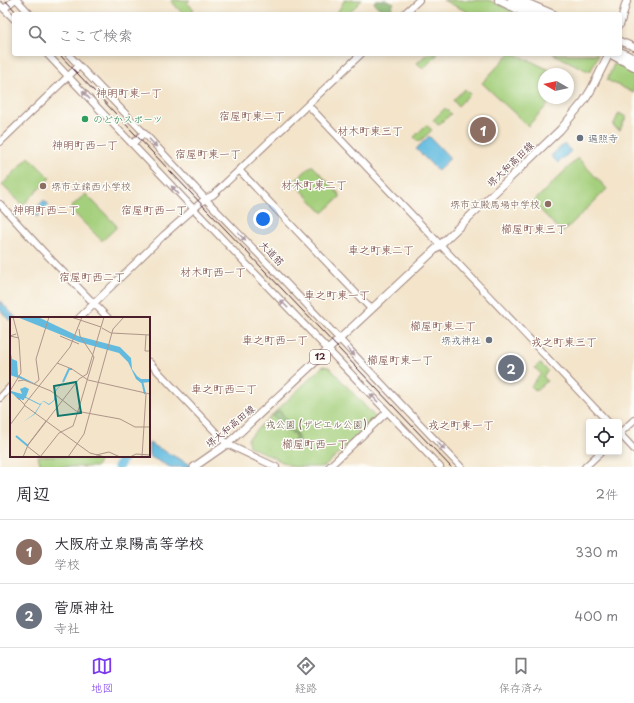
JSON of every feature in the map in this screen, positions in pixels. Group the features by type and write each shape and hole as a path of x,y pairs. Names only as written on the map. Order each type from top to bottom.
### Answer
{"highway":[{"path":"498,0 523,12"},
{"path":"512,0 538,12"},
{"path":"622,50 634,54"},
{"path":"622,53 634,59"},
{"path":"613,56 634,66"}],"main road":[{"path":"622,17 627,0"},
{"name":"堺大和高田線","path":"196,466 227,444 440,245 560,130 576,112 591,90 608,56"}],"street":[{"path":"12,17 2,7 15,0 28,12"},
{"path":"406,12 419,0"},
{"path":"521,0 549,12"},
{"path":"622,42 634,47"},
{"path":"49,56 440,467"},
{"name":"大道筋","path":"70,56 461,467"},
{"path":"80,317 164,235 205,199 213,195 359,56"},
{"path":"0,142 79,66"},
{"path":"308,105 605,419"},
{"path":"132,144 144,133"},
{"path":"240,170 371,309"},
{"path":"0,204 107,317"},
{"path":"150,363 227,444 276,467"},
{"path":"0,398 10,387"},
{"path":"329,467 387,412"},
{"path":"622,431 634,420"},
{"path":"622,437 634,449"},
{"path":"585,467 597,455"}],"green space":[{"path":"190,0 187,3 194,9 191,12 181,12 171,1"},
{"path":"362,0 350,12 338,12 344,1"},
{"path":"376,0 386,0 394,3 391,11 379,8 374,2"},
{"path":"443,0 489,0 515,12 468,12"},
{"path":"425,56 436,56 423,69 417,63"},
{"path":"507,56 520,56 545,68 538,68 538,104 548,104 528,126 482,83"},
{"path":"557,56 598,56 590,72"},
{"path":"614,64 622,64 634,69 634,93 607,80"},
{"path":"465,89 470,94 458,106 453,100"},
{"path":"445,108 451,114 438,125 433,120"},
{"path":"619,113 626,117 620,130 613,126"},
{"path":"426,125 432,130 419,142 414,137"},
{"path":"29,157 50,178 23,205 2,185"},
{"path":"578,158 607,189 562,233 533,202"},
{"path":"311,166 313,166 340,195 340,197 324,212 322,212 295,183 295,181"},
{"path":"84,195 87,195 116,225 116,228 103,240 101,240 71,210 71,207"},
{"path":"540,363 548,371 543,376 547,381 536,391 531,386 541,374 535,368"},
{"name":"戎公園 (ザビエル公園)","path":"323,366 329,367 376,418 324,467 293,467 249,446 248,439 250,436"},
{"path":"280,411 298,437 296,449 292,448 290,445 291,442 295,441 295,435 286,429 282,422 273,417 275,413"},
{"path":"38,457 101,457 96,467 41,467"}],"water":[{"path":"429,136 450,158 438,171 416,149"},
{"path":"564,144 571,151 558,163 551,156"},
{"path":"44,200 49,205 37,217 32,212"},
{"path":"0,301 15,317 10,317 10,321 0,310"},
{"path":"150,444 187,463 198,467 170,467 150,457"}],"waterway":[{"path":"118,467 124,457"}],"tram line":[{"path":"5,0 16,12"},
{"path":"61,56 451,467"}],"place":[{"name":"のどかスポーツ","path":"85,119"},
{"name":"大阪府立泉陽高等学校","path":"483,130"},
{"name":"遍照寺","path":"580,138"},
{"name":"堺市立錦西小学校","path":"43,186"},
{"name":"堺市立殿馬場中学校","path":"548,204"},
{"name":"堺戎神社","path":"489,340"},
{"name":"菅原神社","path":"511,368"}],"district":[{"name":"神明町東一丁","path":"129,93"},
{"name":"宿屋町東二丁","path":"252,116"},
{"name":"材木町東三丁","path":"370,131"},
{"name":"神明町西一丁","path":"85,145"},
{"name":"宿屋町東一丁","path":"208,154"},
{"name":"材木町東二丁","path":"314,185"},
{"name":"神明町西二丁","path":"46,210"},
{"name":"宿屋町西一丁","path":"154,210"},
{"name":"櫛屋町東三丁","path":"534,229"},
{"name":"車之町東二丁","path":"381,250"},
{"name":"材木町西一丁","path":"213,272"},
{"name":"宿屋町西二丁","path":"92,277"},
{"name":"車之町東一丁","path":"337,295"},
{"name":"櫛屋町東二丁","path":"443,326"},
{"name":"車之町西一丁","path":"275,340"},
{"name":"戎之町東三丁","path":"564,342"},
{"name":"櫛屋町東一丁","path":"400,360"},
{"name":"車之町西二丁","path":"224,389"},
{"name":"戎之町東一丁","path":"461,425"},
{"name":"櫛屋町西一丁","path":"315,444"}]}
